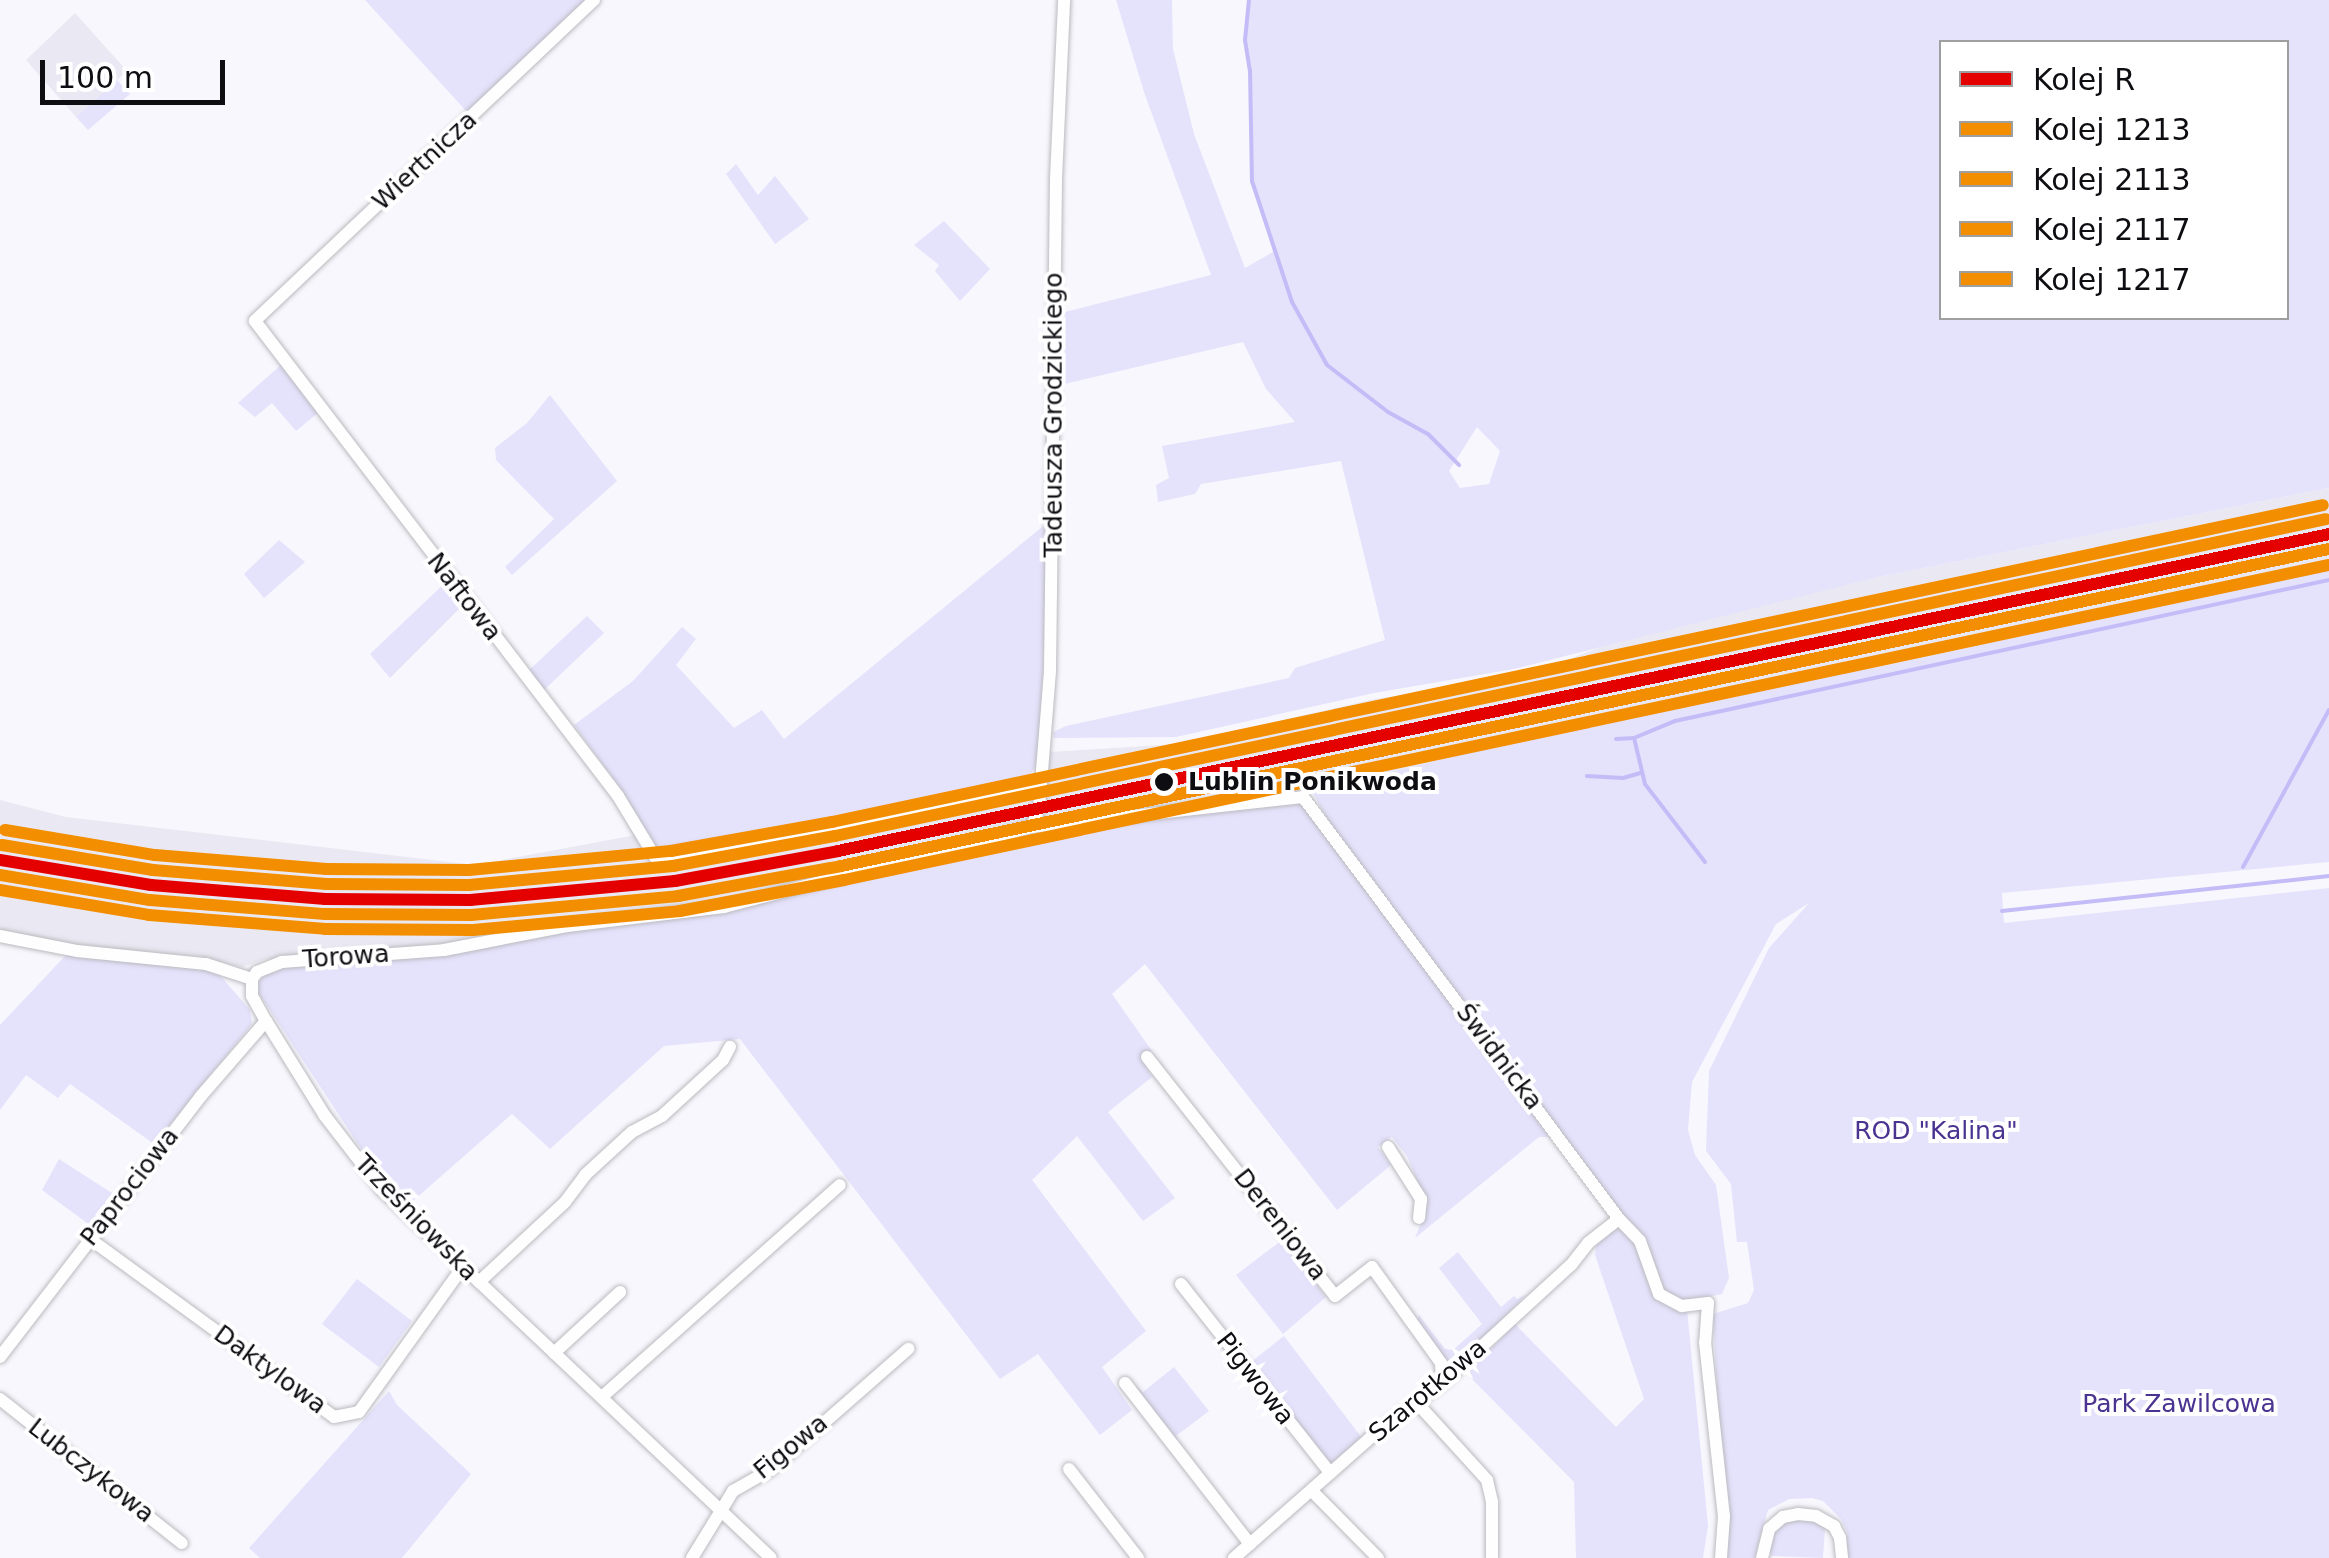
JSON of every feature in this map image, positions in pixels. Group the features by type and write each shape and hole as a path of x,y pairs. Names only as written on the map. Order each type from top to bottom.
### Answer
{"street":[{"name":"Wiertnicza","path":"255,322 594,0"},
{"name":"Tadeusza Grodzickiego","path":"1032,827 1038,816 1055,524 1053,349 1064,0"},
{"name":"Naftowa","path":"255,322 618,796 656,857 867,824 1040,785"},
{"name":"Świdnicka","path":"1032,827 1303,797 1618,1219 1640,1240 1659,1294 1682,1306 1708,1303 1705,1342 1724,1516 1721,1558"},
{"name":"Torowa","path":"252,979 257,972 282,962 444,950 567,926 724,907 1032,827"},
{"path":"0,936 90,952 206,964 252,979"},
{"name":"Trześniowska","path":"252,979 252,996 266,1022 325,1116 369,1175 771,1558"},
{"name":"Paprociowa","path":"0,1357 201,1096 266,1022"},
{"path":"479,1282 566,1202 585,1175 632,1132 662,1116 724,1060 730,1047"},
{"name":"Dereniowa","path":"1146,1056 1335,1296 1372,1268 1441,1362 1442,1384"},
{"path":"1388,1147 1421,1199 1418,1218"},
{"path":"603,1396 840,1185"},
{"name":"Szarotkowa","path":"1234,1558 1330,1473 1442,1384 1571,1265 1588,1242 1618,1219"},
{"name":"Daktylowa","path":"90,1238 334,1417 359,1412 462,1267"},
{"name":"Pigwowa","path":"1180,1284 1330,1473"},
{"path":"554,1353 620,1292"},
{"name":"Figowa","path":"692,1558 734,1490 770,1470 908,1349"},
{"path":"1125,1383 1250,1544"},
{"name":"Lubczykowa","path":"0,1400 182,1543"},
{"path":"1417,1403 1487,1480 1492,1502 1492,1558"},
{"path":"1070,1468 1138,1558"},
{"path":"1312,1491 1378,1558"},
{"path":"1762,1558 1769,1528 1783,1517 1798,1514 1816,1516 1834,1526 1842,1558"}],"shaded area":[{"path":"75,13 127,71 76,117 26,60"},
{"path":"2329,488 2329,568 1893,664 1628,714 1312,791 1043,822 1049,752 1177,744 1375,699 1473,685 1554,665 1626,637 1878,577"},
{"path":"1030,794 1032,809 1027,821 977,830 805,882 717,903 550,921 439,948 266,959 242,967 197,956 104,950 0,932 0,800 66,817 475,865 641,834 656,857"}],"green space":[{"path":"365,0 587,0 468,113"},
{"path":"1116,0 1172,0 1173,49 1194,134 1245,268 1273,252 1252,178 1250,70 1245,40 1249,0 2329,0 2329,488 1878,577 1514,669 1374,693 1176,737 1054,738 1053,732 1066,726 1289,678 1295,668 1385,640 1341,461 1201,484 1195,494 1158,502 1156,485 1169,478 1162,446 1295,422 1266,389 1243,342 1060,385 1061,313 1211,275 1145,95","holes":["1477,427 1500,451 1489,484 1460,488 1449,471"]},
{"path":"117,80 130,94 88,130 76,117"},
{"path":"736,164 758,195 775,176 809,219 775,244 726,174"},
{"path":"944,221 990,269 960,301 935,271 939,265 914,245"},
{"path":"281,365 319,412 296,431 272,403 255,417 238,403"},
{"path":"550,395 617,481 512,575 505,567 554,519 496,460 495,448 527,423"},
{"path":"1048,522 1041,723 1036,766 1029,776 655,857 622,804 628,799 574,725 633,681 682,627 696,639 676,665 734,728 762,710 784,739"},
{"path":"279,540 305,562 264,598 244,574"},
{"path":"2329,568 2329,862 2002,893 2004,923 2329,888 2329,1558 1846,1558 1847,1532 1841,1519 1823,1501 1812,1498 1789,1499 1768,1510 1755,1558 1726,1558 1713,1314 1748,1303 1754,1290 1747,1242 1737,1242 1731,1184 1706,1151 1709,1071 1769,948 1809,903 1776,924 1692,1082 1688,1130 1695,1155 1716,1185 1729,1278 1722,1294 1681,1302 1668,1299 1513,1064 1337,838 1312,791 1628,714 1893,664"},
{"path":"446,582 465,603 390,678 370,654"},
{"path":"587,616 604,633 542,692 527,672"},
{"path":"1292,801 1304,806 1549,1137 1539,1137 1415,1238 1422,1220 1422,1192 1407,1156 1392,1137 1378,1147 1391,1165 1337,1210 1145,964 1112,994 1152,1051 1142,1060 1152,1077 1108,1112 1175,1198 1143,1221 1077,1136 1032,1180 1146,1331 1102,1367 1132,1410 1100,1435 1038,1354 1000,1379 740,1039 664,1046 550,1149 512,1114 406,1207 364,1153 258,992 259,981 285,966 711,914 975,846"},
{"path":"68,953 217,972 250,1010 252,1024 154,1144 70,1084 58,1098 26,1075 0,1110 0,1025"},
{"path":"59,1159 118,1197 94,1228 42,1190"},
{"path":"1622,1229 1642,1248 1654,1296 1687,1309 1708,1526 1703,1558 1576,1558 1574,1482 1467,1374 1515,1324 1616,1427 1644,1399 1595,1255 1597,1240 1611,1230"},
{"path":"1282,1240 1326,1297 1283,1334 1236,1275"},
{"path":"1458,1252 1501,1307 1514,1296 1517,1299 1527,1294 1453,1368 1416,1321 1419,1315 1445,1349 1453,1350 1482,1324 1439,1268"},
{"path":"357,1279 412,1321 379,1367 322,1324"},
{"path":"1284,1336 1362,1438 1335,1463 1324,1461 1247,1365"},
{"path":"1174,1367 1209,1411 1176,1436 1178,1440 1173,1444 1133,1384 1143,1392"},
{"path":"389,1391 397,1405 471,1474 402,1558 260,1558 249,1548"},
{"path":"1811,1520 1825,1527 1823,1558 1772,1556 1771,1537 1779,1527 1787,1521"}],"waterway":[{"path":"1249,0 1245,40 1250,70 1252,181 1292,302 1327,365 1388,412 1428,434 1459,465"},
{"path":"1705,862 1645,784 1634,738 1675,721 2329,580"},
{"path":"2243,867 2329,710"},
{"path":"1616,739 1634,738"},
{"path":"1587,776 1623,778 1641,773"},
{"path":"2002,911 2329,876"}],"rail line":[{"name":"1217","path":"5,830 155,855 326,869 469,870 671,851 832,822 2323,505"},
{"name":"2113","path":"2,845 153,870 326,884 469,885 673,866 835,836 2326,519"},
{"name":"R","path":"0,860 151,885 325,899 470,900 675,881 838,851 2329,534"},
{"name":"1213","path":"0,875 150,900 325,914 471,915 678,896 841,866 2329,549"},
{"name":"2117","path":"0,890 149,915 325,929 473,930 680,911 844,880 2329,565"}],"place":[{"name":"Lublin Ponikwoda","path":"1164,782"}],"park label":[{"name":"ROD \"Kalina\"","path":"1936,1131"},
{"name":"Park Zawilcowa","path":"2179,1404"}]}
